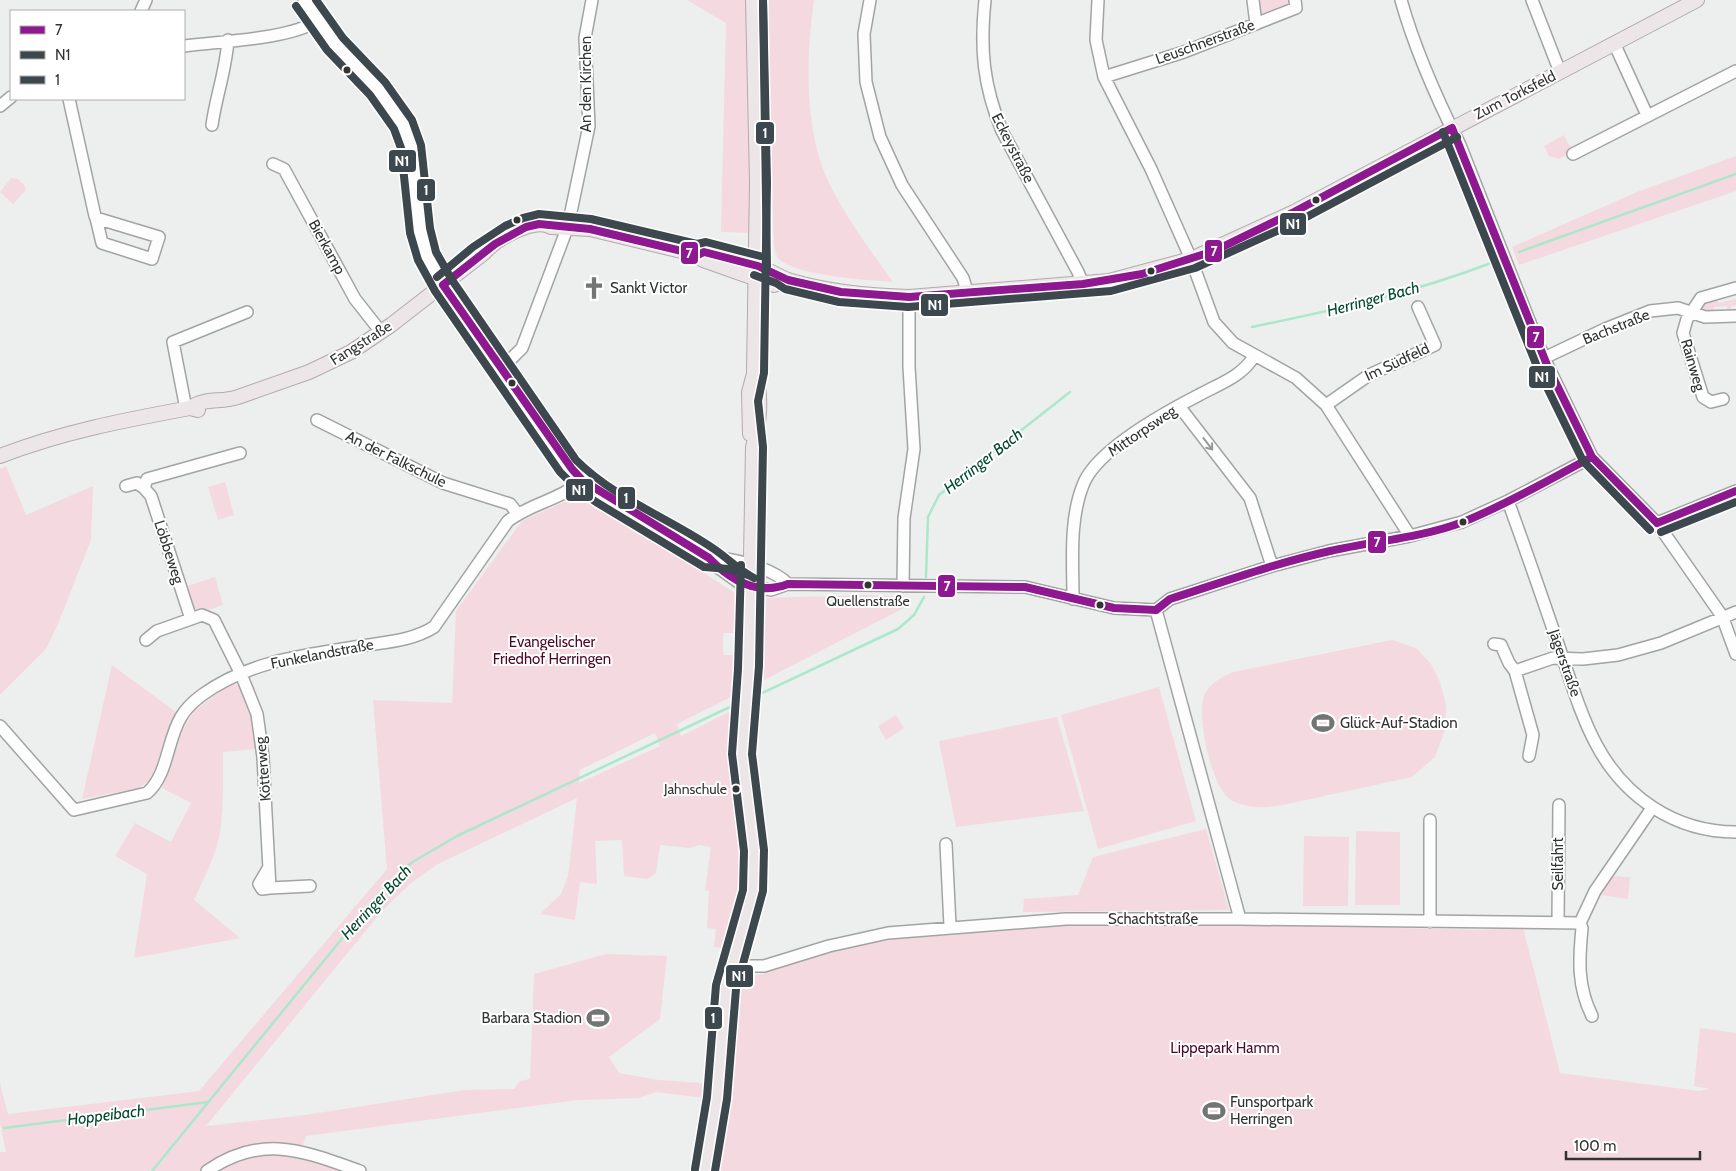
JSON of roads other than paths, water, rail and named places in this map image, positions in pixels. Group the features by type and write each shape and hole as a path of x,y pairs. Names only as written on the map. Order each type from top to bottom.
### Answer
{"main road":[{"path":"705,1171 717,1098 726,987 753,891 754,864 742,754 748,678 754,447 757,431 759,390 754,373 757,182 753,0"},
{"name":"Zum Torksfeld","path":"756,273 774,285 788,280 841,292 909,297 967,291 1082,284 1142,274 1191,260 1294,212 1697,0"},
{"name":"Fangstraße","path":"0,456 54,436 84,428 188,409 213,409 221,402 309,372 340,358 381,332 484,253 515,239 548,230 551,227 568,226 602,232 698,255 704,252 756,273"}],"street":[{"path":"304,0 340,51 378,89 403,124 411,146 420,230 427,256 443,285 563,459 582,480 632,513 709,558 732,578 750,587 771,590 788,584 1025,587 1114,608 1156,610 1170,599 1272,566 1329,551 1410,536 1462,522 1508,501 1592,457"},
{"name":"An den Kirchen","path":"501,370 522,348 568,226 589,126 585,38 592,0"},
{"path":"870,0 864,34 866,82 880,137 902,184 962,278 967,291"},
{"name":"Eckeystraße","path":"985,0 983,65 994,111 1002,131 1078,272 1082,284"},
{"path":"1098,0 1096,40 1104,77 1151,169 1191,260 1214,322 1233,343 1296,378 1326,405 1410,536"},
{"path":"1253,0 1256,24"},
{"name":"Leuschnerstraße","path":"1104,77 1184,52 1296,8 1295,0"},
{"path":"1401,0 1544,358 1592,457 1657,522 1722,616 1736,654"},
{"path":"1532,0 1560,72"},
{"path":"185,46 301,29 318,21"},
{"path":"212,125 215,104 226,67 228,40"},
{"path":"1614,43 1647,115"},
{"path":"1573,154 1736,71"},
{"path":"0,106 10,98"},
{"path":"69,100 96,218 102,243 152,259 159,238 96,218"},
{"name":"Bierkamp","path":"273,164 284,169 355,299 381,332"},
{"path":"1691,312 1701,298 1736,288"},
{"path":"903,586 904,518 914,449 909,367 909,297"},
{"name":"Im Südfeld","path":"1326,405 1368,375 1435,344 1418,307"},
{"name":"Bachstraße","path":"1544,358 1605,328 1650,311 1678,308 1705,317 1736,316"},
{"path":"188,409 173,342 247,312"},
{"name":"Rainweg","path":"1691,312 1684,325 1684,333 1703,397 1711,402 1723,400"},
{"name":"Mittorpsweg","path":"1073,599 1074,521 1083,483 1095,464 1109,451 1178,406 1238,374 1249,365 1254,356"},
{"path":"1178,406 1250,498 1272,566"},
{"name":"An der Falkschule","path":"317,420 443,483 510,504 517,514"},
{"path":"126,486 137,483 144,488 148,479 240,453"},
{"path":"517,514 560,496 582,480"},
{"name":"Löbbeweg","path":"144,488 151,496 191,618"},
{"path":"1657,522 1736,491"},
{"name":"Jägerstraße","path":"1508,501 1595,743 1616,775 1652,808 1668,817 1716,832 1736,832"},
{"name":"Funkelandstraße","path":"0,726 74,810 147,792 153,787 181,716 203,695 241,674 281,659 395,641 434,627 508,521 517,514"},
{"path":"709,558 731,559 751,565 782,578 788,584"},
{"path":"1156,610 1240,918"},
{"path":"1515,671 1563,657 1583,659 1618,656 1679,636 1722,616 1736,612"},
{"path":"146,640 157,631 202,615 214,620 241,674"},
{"path":"1494,644 1502,645 1508,663 1515,671 1532,735 1529,756"},
{"name":"Kötterweg","path":"241,674 257,714 260,728 270,888 310,886"},
{"name":"Seilfahrt","path":"1558,922 1559,805"},
{"path":"1592,1016 1583,996 1579,980 1582,928 1580,923 1595,891 1652,808"},
{"path":"1430,820 1430,922"},
{"path":"946,844 950,926"},
{"name":"Schachtstraße","path":"732,961 747,966 764,966 830,946 880,934 950,926 1066,919 1240,918 1580,923"},
{"path":"207,1171 243,1152 274,1148 312,1154 360,1171"}],"waterway":[{"name":"Herringer Bach","path":"1519,252 1736,174"},
{"name":"Herringer Bach","path":"1252,327 1403,292 1491,263"},
{"name":"Herringer Bach","path":"926,577 928,517 939,495 1070,392"},
{"name":"Herringer Bach","path":"760,694 898,629 914,615 924,597"},
{"name":"Herringer Bach","path":"152,1171 376,897 411,863 457,836 732,706"},
{"name":"Hoppeibach","path":"4,1128 208,1102"}],"place":[{"name":"Sankt Victor","path":"594,288"},
{"name":"Quellenstraße","path":"868,585"},
{"name":"Glück-Auf-Stadion","path":"1323,723"},
{"name":"Jahnschule","path":"736,789"},
{"name":"Barbara Stadion","path":"598,1018"},
{"name":"Funsportpark Herringen","path":"1214,1111"}],"park label":[{"name":"Evangelischer Friedhof Herringen","path":"552,650"},
{"name":"Lippepark Hamm","path":"1225,1048"}]}
